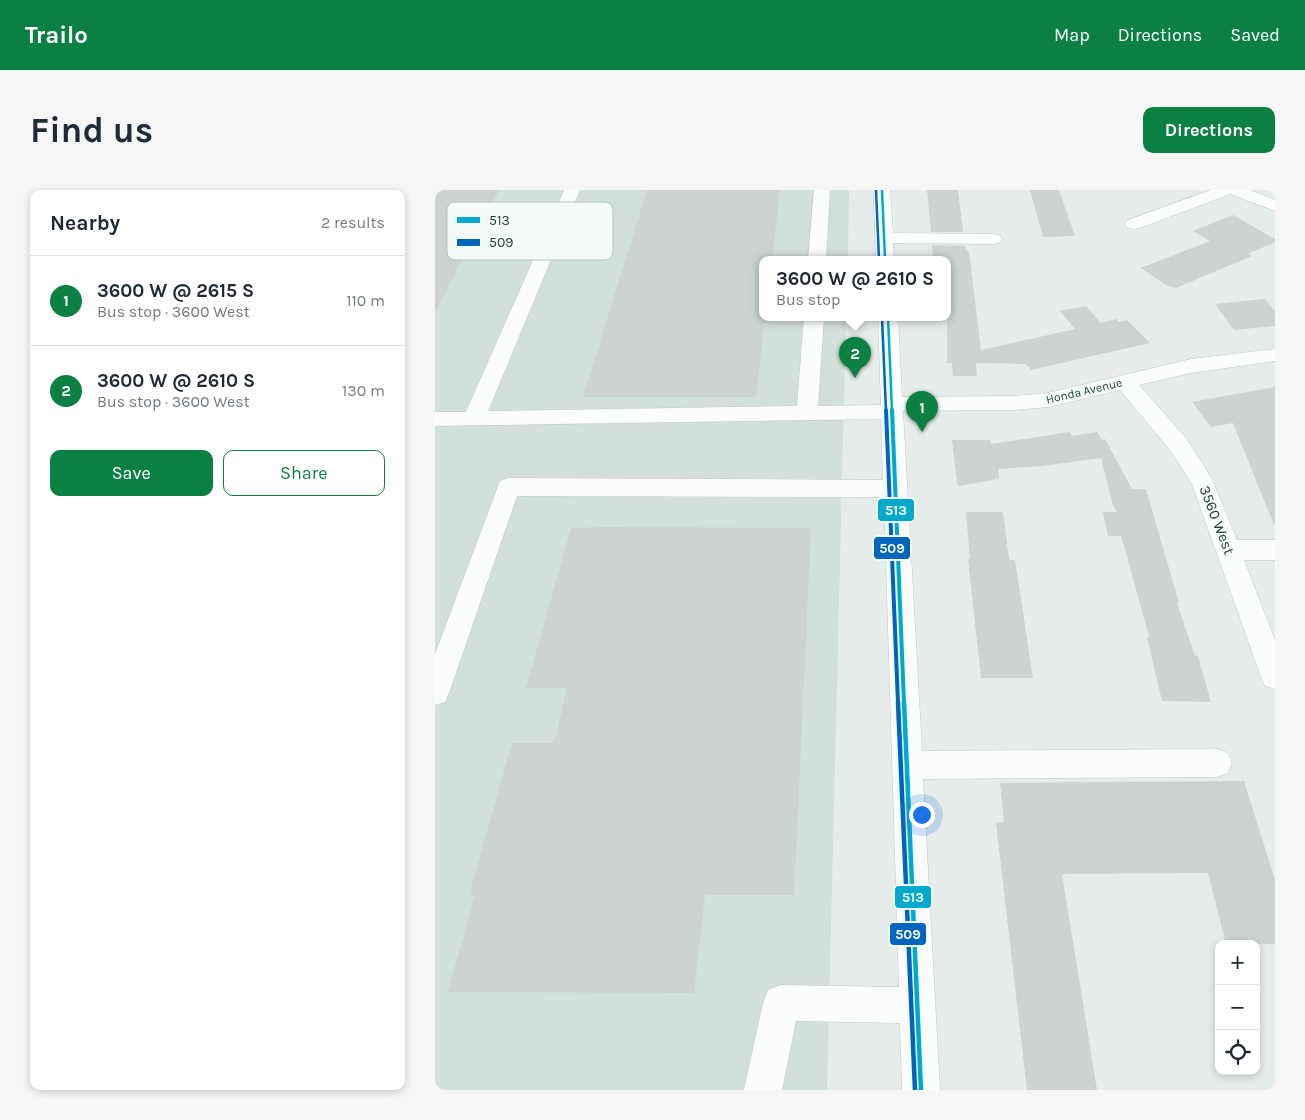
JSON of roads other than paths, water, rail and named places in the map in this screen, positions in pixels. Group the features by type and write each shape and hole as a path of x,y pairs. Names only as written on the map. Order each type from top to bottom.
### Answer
{"street":[{"path":"567,202 572,190"},
{"path":"817,256 822,190"},
{"path":"882,190 885,256"},
{"path":"1134,224 1226,190"},
{"path":"1235,190 1275,206"},
{"path":"884,238 993,239"},
{"path":"474,419 542,260"},
{"path":"807,413 813,321"},
{"path":"888,321 921,1090"},
{"name":"Honda Avenue","path":"435,419 807,413 1034,401 1065,396 1207,363 1275,355"},
{"name":"3560 West","path":"1125,382 1191,461 1212,503 1275,677"},
{"path":"435,693 508,487 895,489"},
{"path":"1229,550 1275,550"},
{"path":"907,765 1217,763"},
{"path":"763,1090 781,1003 918,1005"}],"place":[{"name":"3600 W @ 2610 S","path":"855,378"},
{"name":"3600 W @ 2615 S","path":"922,432"}]}
